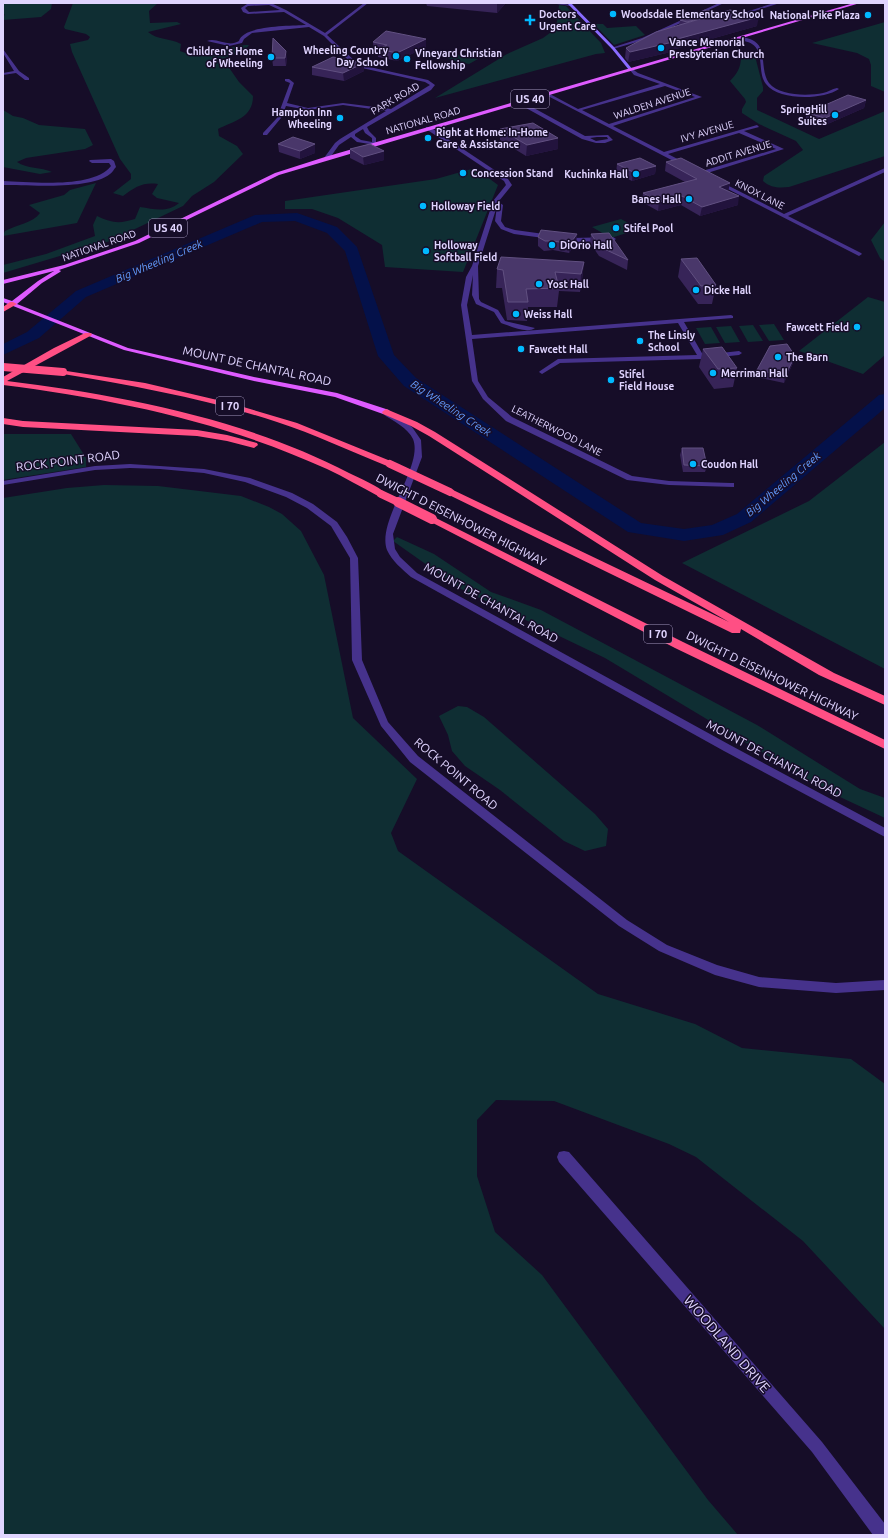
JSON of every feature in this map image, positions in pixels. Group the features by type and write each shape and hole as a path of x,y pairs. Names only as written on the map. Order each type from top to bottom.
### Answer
{"highway":[{"path":"3,310 13,304"},
{"path":"3,380 88,335"},
{"name":"DWIGHT D EISENHOWER HIGHWAY","path":"3,367 63,372 113,380 181,394 278,420 325,437 390,464 450,492 885,702"},
{"name":"DWIGHT D EISENHOWER HIGHWAY","path":"3,384 83,393 137,404 221,426 282,447 330,468 679,645 885,745"},
{"path":"386,412 414,424 432,434 659,578 830,675"},
{"path":"3,421 23,424 197,433 227,438 268,449 297,461 356,481"}],"main road":[{"name":"NATIONAL ROAD","path":"3,282 66,266 137,242 170,227 207,206 277,174 428,128 858,3"},
{"path":"570,4 613,48 631,69"},
{"path":"13,304 40,282 66,266"},
{"name":"MOUNT DE CHANTAL ROAD","path":"3,300 126,349 254,379 337,395 386,412"}],"street":[{"path":"285,11 248,13 244,11 243,8 247,6 268,4 285,11 325,35 366,3"},
{"path":"552,3 570,4"},
{"path":"613,48 643,39 722,3"},
{"path":"729,18 778,3"},
{"path":"209,41 226,45 235,45 241,42 242,38 251,32 310,26"},
{"path":"656,33 670,34"},
{"name":"PARK ROAD","path":"325,35 354,64 426,81 433,85 429,89 391,110 337,144 327,158"},
{"path":"739,38 755,44 758,48 766,82 770,87 779,91 808,96 829,93 837,88"},
{"path":"3,50 17,72 27,79"},
{"path":"631,69 636,74 666,84"},
{"path":"3,74 17,72"},
{"path":"265,134 279,118 285,104 292,83 287,80"},
{"path":"578,110 666,84"},
{"name":"WALDEN AVENUE","path":"608,126 700,97 666,84"},
{"name":"KNOX LANE","path":"546,94 859,254"},
{"path":"519,102 584,138"},
{"path":"285,104 308,109 343,104 391,110"},
{"name":"IVY AVENUE","path":"663,154 756,126"},
{"name":"PARK ROAD","path":"365,127 367,132 373,137"},
{"name":"LEATHERWOOD LANE","path":"428,128 506,180 509,185 496,201 475,266 469,277 464,305 470,337 475,381 485,398 509,419 630,478 669,483 731,486"},
{"name":"ADDIT AVENUE","path":"701,173 781,149 739,131"},
{"path":"353,134 373,137 374,144 359,141 353,137 353,134"},
{"path":"3,183 62,184 94,179 109,174 114,166 111,161 92,161"},
{"path":"784,216 885,170"},
{"path":"501,196 498,221 503,228 514,232 573,240 613,239"},
{"path":"475,266 477,271 475,296 478,303 496,310 503,322 516,326 536,328 543,332"},
{"path":"470,337 731,317"},
{"path":"681,322 701,356"},
{"path":"542,372 558,361 701,356 739,353"},
{"name":"MOUNT DE CHANTAL ROAD","path":"386,412 409,429 417,440 418,457 389,534 391,549 397,559 414,575 727,748 885,832"},
{"name":"ROCK POINT ROAD","path":"3,483 95,468 130,466 160,467 204,471 247,480 289,495 310,506 334,524 354,558 358,660 384,724 414,759 623,923 664,948 715,970 759,982 836,988 885,985"},
{"name":"WOODLAND DRIVE","path":"564,1157 817,1447 883,1535"}],"green space":[{"path":"3,3 52,3 51,9 41,17 3,20 3,16 5,15 3,13"},
{"path":"73,3 158,3 149,11 150,23 177,22 181,24 148,32 152,35 181,44 180,51 192,55 209,55 239,46 249,45 241,51 223,59 239,82 253,96 250,109 242,118 218,129 219,136 237,146 243,154 214,182 192,196 183,206 110,241 3,273 3,265 46,254 95,236 93,225 97,216 111,221 124,222 135,219 140,207 165,209 179,203 157,198 152,194 158,184 139,186 123,196 113,193 131,179 131,174 120,159 72,52 70,44 88,40 90,37 86,34 65,29 64,27"},
{"path":"559,5 566,6 601,43 605,53 596,54 435,98 507,54 543,38 554,30 557,22"},
{"path":"885,22 885,92 871,86 871,65 869,59 857,53 812,43"},
{"path":"594,24 603,24 607,28 636,26 645,35 614,45"},
{"path":"435,52 455,54 478,59 469,64 451,60 442,55 431,55"},
{"path":"751,53 755,56 763,87 763,91 757,98 757,110 819,139 885,111 885,156 789,187 775,187 763,181 764,176 803,150 796,141 759,124 742,113 742,109 746,102 745,99 730,81 738,70 743,54"},
{"path":"3,110 13,116 23,118 39,125 85,129 93,145 85,149 26,158 17,162 25,166 52,172 40,174 3,167"},
{"path":"475,168 498,185 463,272 385,267 382,245 338,218 312,209 285,209 285,201 436,179"},
{"path":"96,183 77,223 3,236 5,231 29,222 40,213 29,205 64,195 70,190"},
{"name":"Stifel Pool","path":"621,219 639,229 611,238 592,227"},
{"path":"885,222 885,262 880,258 871,240"},
{"name":"Fawcett Field","path":"868,297 885,302 885,355 863,374 799,351"},
{"path":"774,324 784,340 769,341 759,325"},
{"path":"753,325 763,341 748,342 739,326"},
{"path":"731,326 740,342 725,343 716,327"},
{"path":"711,327 720,343 705,344 696,328"},
{"path":"3,434 71,434 86,458 86,467 3,480"},
{"path":"885,442 885,669 682,563 809,501"},
{"path":"104,485 158,486 241,496 282,514 301,531 324,575 353,718 417,779 391,833 398,851 598,994 695,1024 742,1048 851,1059 885,1084 885,1329 803,1241 696,1157 669,1144 554,1101 496,1100 477,1120 477,1176 495,1232 542,1275 708,1500 738,1535 3,1535 3,498 67,488"},
{"path":"397,537 434,554 491,592 541,610 757,725 860,789 885,798 885,818 825,790 605,658 461,589 393,541"},
{"path":"458,706 467,707 484,717 595,814 608,829 606,846 585,851 564,841 500,790 465,766 452,751 448,735 439,716"}],"building":[{"path":"705,10 719,13 687,22 680,20"},
{"path":"730,10 759,17 670,41 673,42 630,52 626,48 656,32"},
{"path":"386,31 426,39 397,53 378,49 387,45 373,42"},
{"path":"273,38 286,51 285,58 272,58"},
{"path":"333,57 364,63 343,73 312,67"},
{"path":"848,95 866,100 825,118 807,113"},
{"path":"533,123 558,138 527,145 500,129"},
{"path":"293,137 315,144 300,151 278,144"},
{"path":"370,144 384,151 363,157 350,149"},
{"path":"640,158 656,166 633,172 617,164"},
{"path":"681,158 730,183 719,187 739,196 702,207 682,196 659,202 643,193 697,179 666,162"},
{"path":"541,230 577,234 570,244 545,241 538,237"},
{"path":"609,233 628,260 600,247 591,234"},
{"path":"501,257 584,262 581,274 555,272 559,288 526,289 528,302 508,302 503,270 497,269"},
{"path":"697,258 716,285 701,286 681,259"},
{"path":"787,344 795,356 785,376 757,370 770,346"},
{"path":"722,347 737,368 718,369 703,349"},
{"path":"682,448 703,448 707,466 684,465"}],"waterway":[{"name":"Big Wheeling Creek","path":"3,350 33,335 81,294 260,218 297,217 332,230 352,250 386,356 410,382 635,528 684,535 716,531 744,518 885,399"}],"place":[{"name":"Woodsdale Elementary School","path":"613,14"},
{"name":"National Pike Plaza","path":"868,15"},
{"name":"Doctors Urgent Care","path":"530,20"},
{"name":"Vance Memorial Presbyterian Church","path":"661,48"},
{"name":"Wheeling Country Day School","path":"396,56"},
{"name":"Children's Home of Wheeling","path":"271,57"},
{"name":"Vineyard Christian Fellowship","path":"407,59"},
{"name":"SpringHill Suites","path":"835,115"},
{"name":"Hampton Inn Wheeling","path":"340,118"},
{"name":"Right at Home: In-Home Care & Assistance","path":"428,138"},
{"name":"Concession Stand","path":"463,173"},
{"name":"Kuchinka Hall","path":"636,174"},
{"name":"Banes Hall","path":"689,199"},
{"name":"Holloway Field","path":"423,206"},
{"name":"Stifel Pool","path":"616,228"},
{"name":"DiOrio Hall","path":"552,245"},
{"name":"Holloway Softball Field","path":"426,251"},
{"name":"Yost Hall","path":"539,284"},
{"name":"Dicke Hall","path":"696,290"},
{"name":"Weiss Hall","path":"516,314"},
{"name":"Fawcett Field","path":"857,327"},
{"name":"The Linsly School","path":"640,341"},
{"name":"Fawcett Hall","path":"521,349"},
{"name":"The Barn","path":"778,357"},
{"name":"Merriman Hall","path":"713,373"},
{"name":"Stifel Field House","path":"611,380"},
{"name":"Coudon Hall","path":"693,464"}]}
